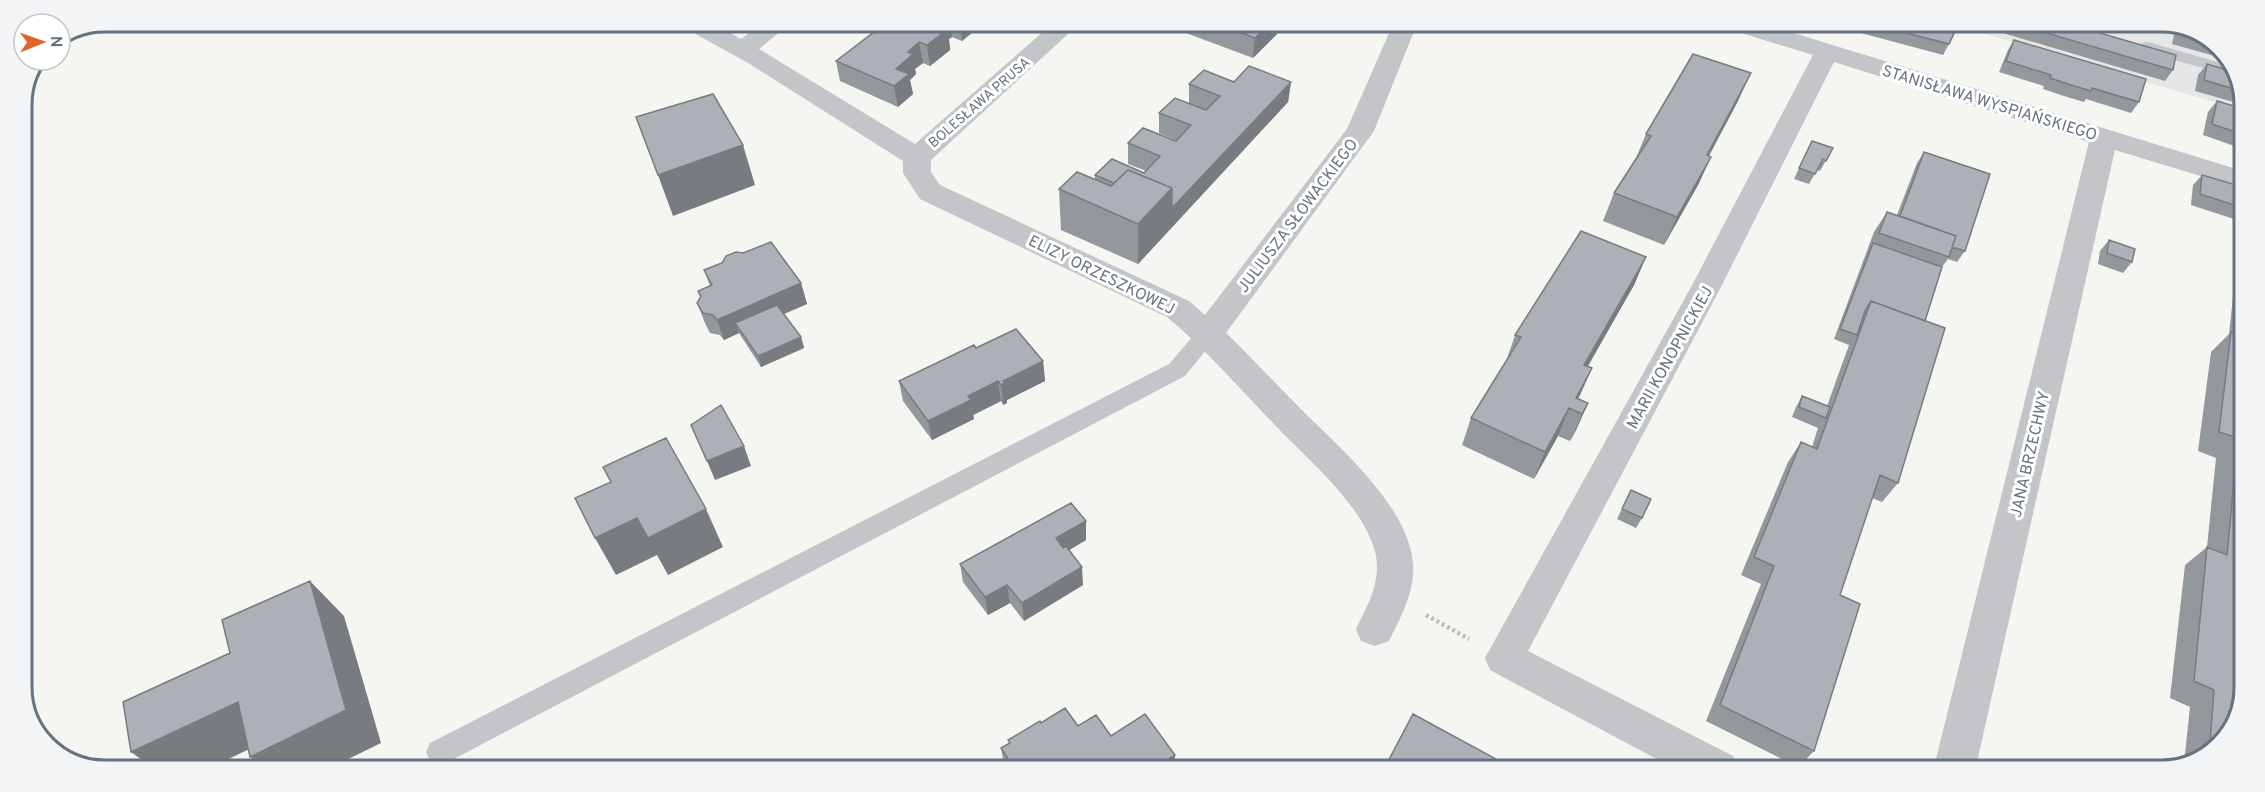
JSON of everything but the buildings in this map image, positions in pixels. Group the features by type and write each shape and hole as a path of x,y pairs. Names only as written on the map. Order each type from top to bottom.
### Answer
{"street":[{"path":"711,32 743,49 917,157"},
{"path":"743,49 766,32"},
{"name":"BOLESŁAWA PRUSA","path":"917,157 1058,32"},
{"name":"JULIUSZA SŁOWACKIEGO","path":"1208,334 1360,131 1402,32"},
{"name":"STANISŁAWA WYSPIAŃSKIEGO","path":"1763,32 2233,177"},
{"name":"MARII KONOPNICKIEJ","path":"1504,658 1705,290 1827,52"},
{"name":"JANA BRZECHWY","path":"1957,760 2104,138"},
{"name":"ELIZY ORZESZKOWEJ","path":"917,157 917,173 930,192 1178,309 1208,334 1351,482 1387,533 1394,556 1395,582 1390,603 1376,629"},
{"path":"1504,658 1699,760"}],"lane":[{"path":"2136,44 2225,69"},
{"path":"440,752 1177,370 1208,334"}],"path":[{"path":"1391,596 1504,658"}],"shaded area":[{"path":"1979,32 2170,32 2184,35 2212,53 2224,68 2232,90 2233,108"}]}
